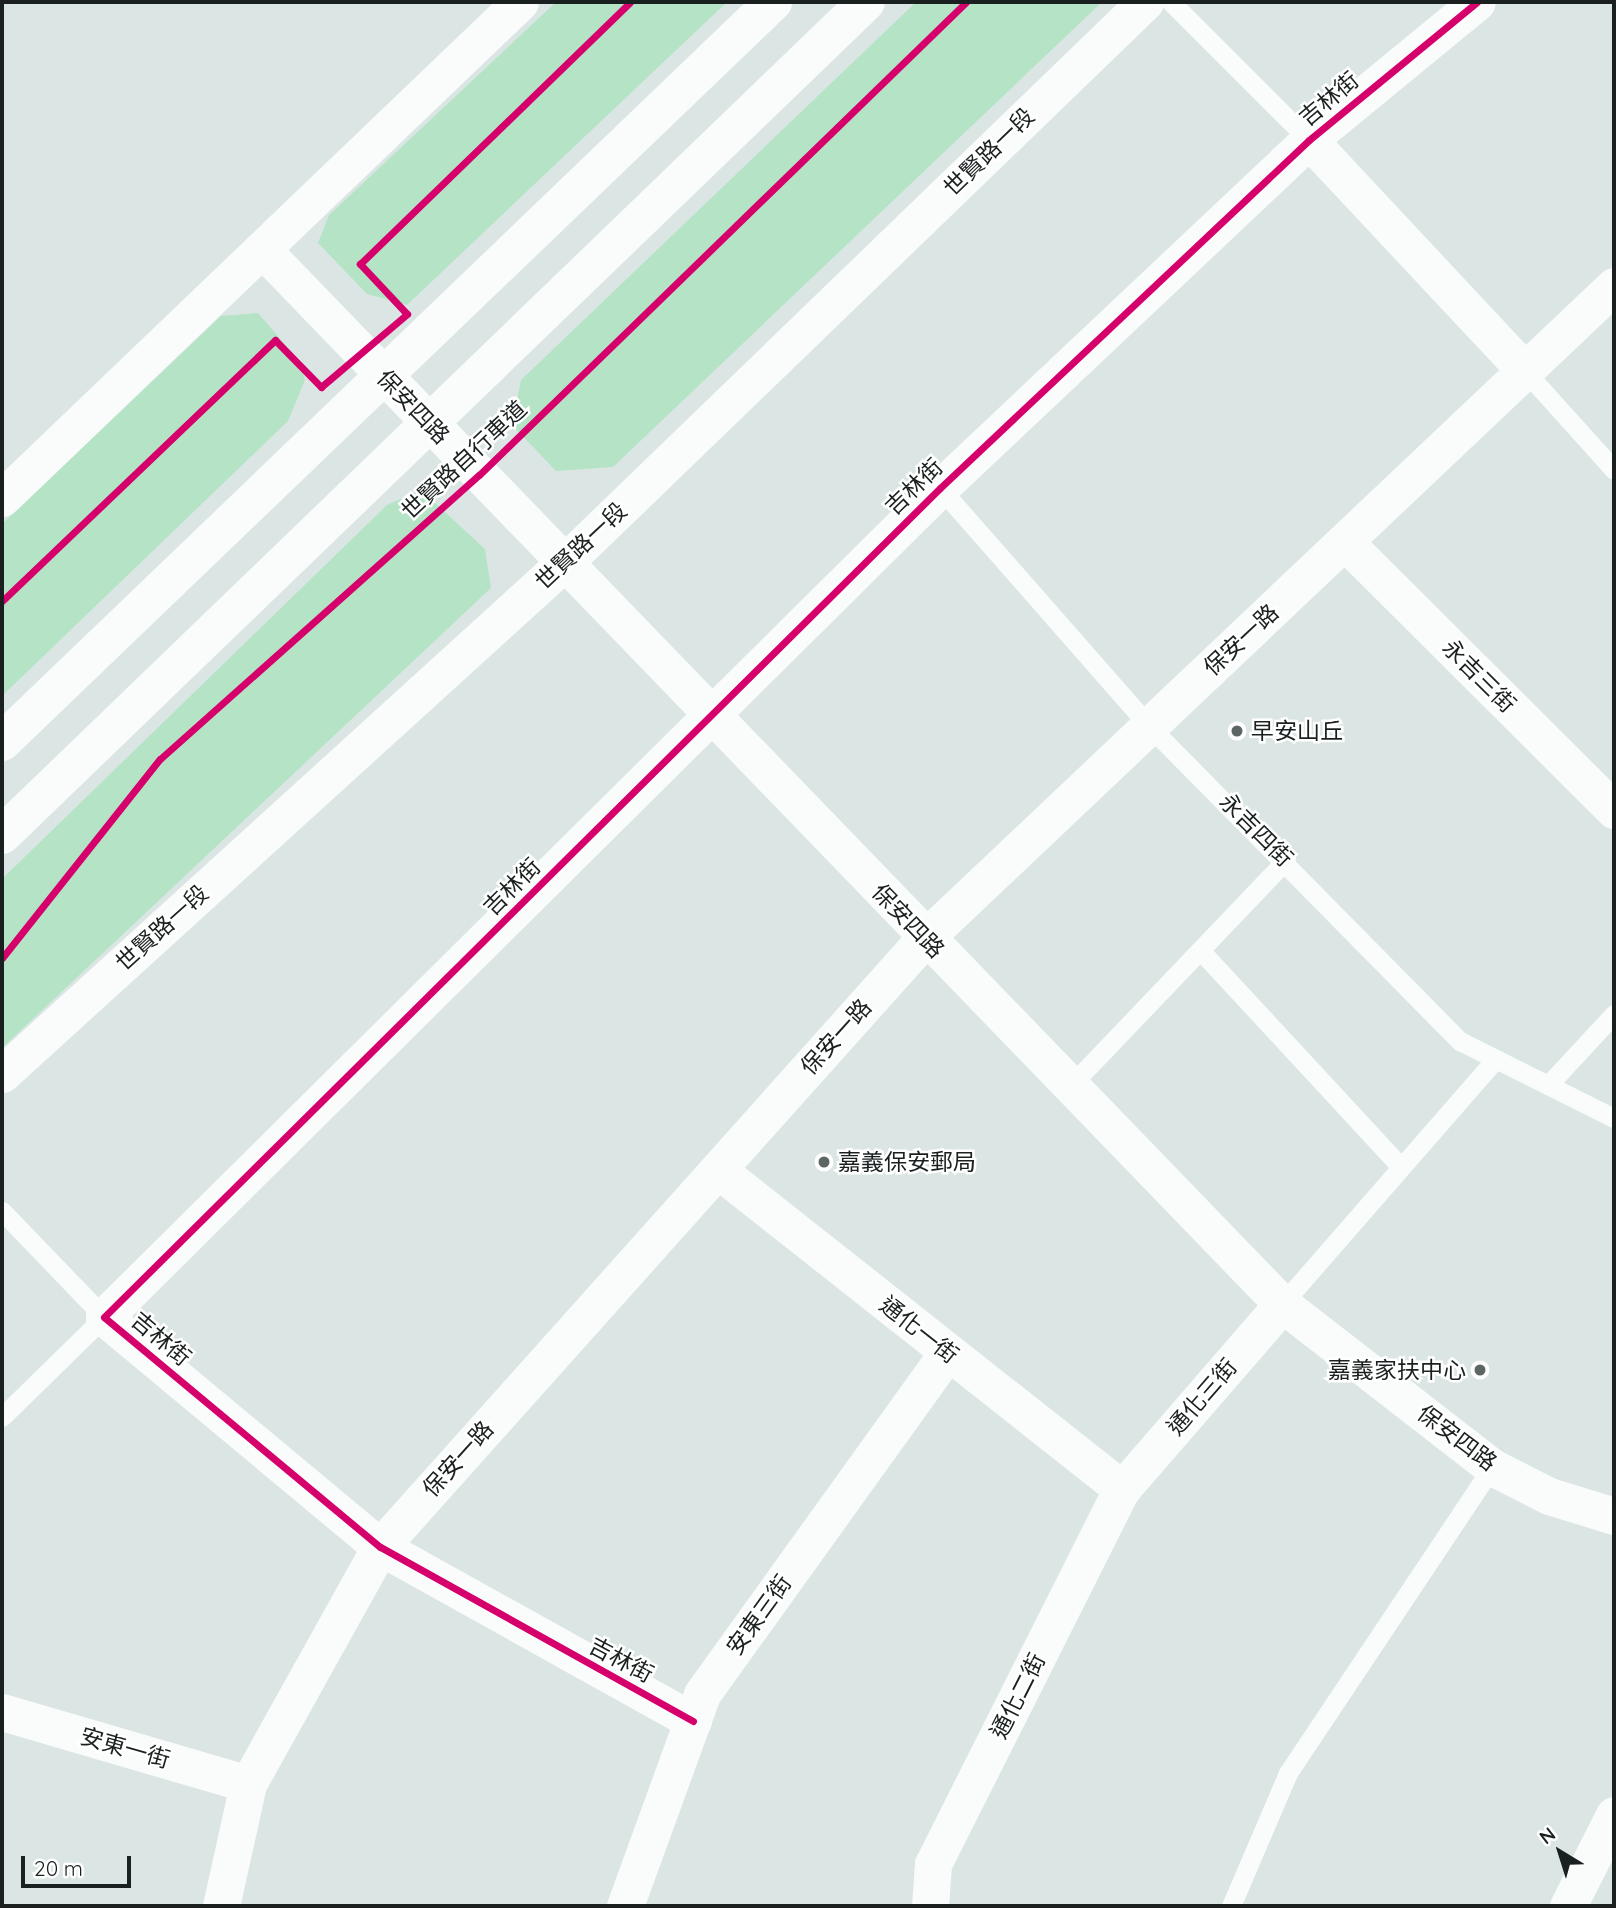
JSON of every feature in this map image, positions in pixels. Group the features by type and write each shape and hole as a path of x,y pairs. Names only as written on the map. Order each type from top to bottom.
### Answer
{"street":[{"path":"2,498 520,2"},
{"path":"2,742 773,2"},
{"path":"2,835 866,2"},
{"name":"世賢路一段","path":"2,1074 564,563 1145,2"},
{"name":"吉林街","path":"693,1720 380,1547 104,1317 940,488 1309,140 1477,2"},
{"path":"1309,140 1525,371"},
{"name":"保安四路","path":"262,249 924,939 1072,1084 1282,1304 1492,1467 1549,1496 1614,1516"},
{"name":"保安一路","path":"221,1906 248,1784 380,1547 924,939 1614,286"},
{"name":"永吉三街","path":"1345,542 1614,810"},
{"name":"通化一街","path":"718,1170 1122,1489"},
{"name":"通化三街","path":"1122,1489 1282,1304"},
{"name":"安東三街","path":"625,1906 702,1694 947,1353"},
{"name":"通化二街","path":"930,1906 933,1864 1122,1489"},
{"name":"安東一街","path":"2,1712 248,1784"},
{"path":"1568,1906 1614,1815"}],"lane":[{"path":"1171,2 1309,140"},
{"path":"1525,371 1614,470"},
{"name":"永吉四街","path":"940,488 1149,726 1286,860 1460,1041 1614,1118"},
{"path":"1072,1084 1286,860"},
{"path":"1200,950 1399,1166"},
{"path":"1548,1085 1614,1014"},
{"path":"1282,1304 1399,1166 1496,1059"},
{"path":"2,1211 104,1317 2,1417"},
{"path":"1230,1906 1288,1773 1492,1467"}],"green space":[{"path":"556,2 727,2 407,305 367,294 318,243 329,215"},
{"path":"916,2 1102,2 613,467 556,471 512,425 521,380"},
{"path":"258,313 300,362 305,380 288,421 2,696 2,524 221,316"},
{"path":"421,490 485,549 491,588 2,1048 2,879 387,505"}],"cycle path":[{"path":"2,601 275,340 321,387 407,314 360,264 630,2"},
{"name":"世賢路自行車道","path":"2,958 160,759 479,475 966,2"},
{"path":"693,1721 380,1547 104,1317 940,488 1309,140 1477,2"}],"place":[{"name":"早安山丘","path":"1237,731"},
{"name":"嘉義保安郵局","path":"824,1162"},
{"name":"嘉義家扶中心","path":"1480,1370"}]}
